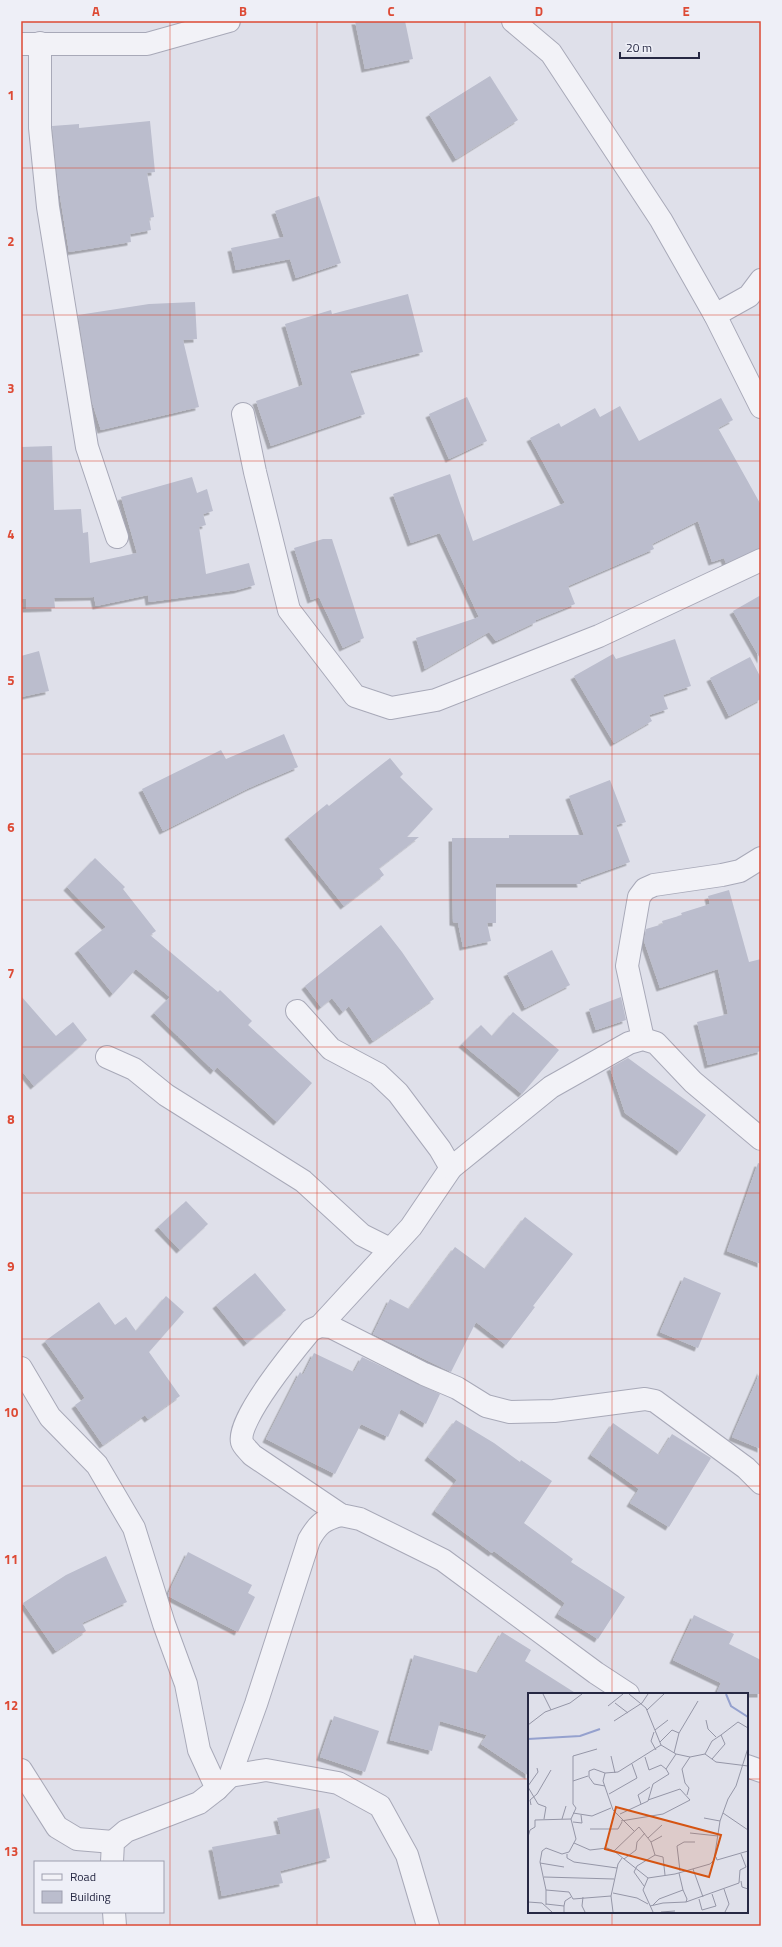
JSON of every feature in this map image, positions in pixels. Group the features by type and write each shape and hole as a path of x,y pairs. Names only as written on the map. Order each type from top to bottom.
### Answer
{"street":[{"path":"117,537 87,447 48,207 30,44 147,44 229,21"},
{"path":"513,21 551,53 661,220 715,315 761,407"},
{"path":"715,315 749,296 761,280"},
{"path":"243,414 254,472 289,610 355,696 391,708 436,700 599,636 761,560"},
{"path":"643,1039 627,966 639,898 646,889 654,885 740,871 761,858"},
{"path":"297,1011 331,1050 378,1074 398,1093 440,1149 451,1168"},
{"path":"626,1693 596,1673 443,1560 360,1519 341,1515 252,1455 242,1443 242,1430 270,1380 311,1330 320,1326 411,1227 451,1168 551,1087 629,1042 643,1039 656,1043 694,1082 761,1139"},
{"path":"107,1057 134,1068 166,1095 303,1181 362,1235 390,1249"},
{"path":"320,1326 331,1327 424,1374 457,1388 486,1406 510,1412 554,1411 645,1399 655,1401 746,1468 761,1483"},
{"path":"21,1368 50,1417 97,1465 134,1528 164,1624 186,1684 199,1750 224,1783"},
{"path":"224,1783 256,1704 309,1540 316,1527 327,1518 341,1515"},
{"path":"748,1766 761,1771"},
{"path":"21,1770 57,1827 77,1839 112,1852 126,1831 199,1803 224,1783 266,1770 338,1783 380,1806 407,1855 428,1926"},
{"path":"114,1913 115,1926"}],"building":[{"path":"355,21 405,21 413,59 365,69"},
{"path":"490,76 518,120 456,159 429,114"},
{"path":"150,121 155,172 147,173 154,217 149,218 151,230 130,234 131,242 69,252 58,184 52,126 79,124 79,128"},
{"path":"319,196 341,263 296,278 290,259 236,270 231,248 284,237 275,211"},
{"path":"408,294 423,352 350,371 365,414 271,446 256,401 303,385 285,324 331,310 332,314"},
{"path":"195,302 197,339 183,340 199,407 101,430 92,402 78,315 149,304"},
{"path":"467,397 487,441 449,459 429,414"},
{"path":"721,398 733,420 718,428 761,505 761,548 726,563 724,558 712,562 698,521 652,544 654,549 568,586 575,604 536,620 536,622 496,641 489,632 425,669 416,638 479,617 440,533 411,543 393,494 450,474 473,541 565,503 530,438 559,423 561,427 595,408 600,417 620,406 639,441"},
{"path":"52,446 54,510 81,509 83,533 88,532 90,563 137,553 121,497 192,477 197,493 207,489 213,511 203,514 206,525 199,527 206,574 249,563 255,585 237,590 149,602 148,595 96,606 94,597 54,598 55,608 26,609 26,599 21,599 21,447"},
{"path":"323,539 332,539 364,638 343,648 319,597 311,600 294,548"},
{"path":"761,595 761,660 733,611"},
{"path":"675,639 691,686 663,695 668,709 649,715 652,721 614,743 574,676 613,654 616,659"},
{"path":"39,651 49,691 21,697 21,656"},
{"path":"750,657 761,678 761,699 729,716 710,678"},
{"path":"284,734 298,767 249,788 163,831 142,789 221,750 226,759"},
{"path":"390,758 403,774 400,777 433,809 407,837 419,837 379,868 384,875 344,906 288,836 327,804 329,806"},
{"path":"610,780 626,822 616,825 630,862 580,880 581,884 496,884 496,923 487,923 491,941 463,947 458,923 453,922 452,838 509,838 509,835 584,835 569,796"},
{"path":"95,858 125,887 123,889 156,931 150,935 218,992 220,990 252,1021 248,1025 312,1083 277,1122 217,1067 214,1071 154,1013 170,997 136,969 113,994 78,950 106,927 67,887"},
{"path":"729,890 749,962 761,959 761,1051 708,1065 697,1022 728,1014 718,969 660,988 644,941 646,929 663,924 662,921 682,915 681,913 710,904 708,896"},
{"path":"381,925 402,952 434,999 373,1041 349,1006 343,1012 332,998 321,1007 305,986"},
{"path":"552,950 570,985 525,1008 507,973"},
{"path":"21,996 56,1036 73,1022 87,1040 34,1086 21,1070"},
{"path":"621,997 626,1020 596,1030 589,1009"},
{"path":"513,1012 559,1050 522,1094 462,1044 481,1025 492,1036"},
{"path":"628,1058 706,1115 680,1152 625,1113 610,1068"},
{"path":"758,1163 761,1164 761,1264 727,1251"},
{"path":"186,1201 208,1224 180,1250 158,1227"},
{"path":"525,1217 573,1254 533,1306 535,1307 506,1345 476,1322 451,1372 373,1334 390,1299 409,1309 455,1247 485,1269"},
{"path":"255,1273 286,1310 247,1343 216,1305"},
{"path":"684,1277 721,1293 698,1348 660,1332"},
{"path":"166,1296 184,1312 149,1352 180,1396 148,1419 145,1415 103,1445 75,1405 85,1398 45,1341 99,1302 115,1325 126,1317 136,1331"},
{"path":"314,1353 354,1372 362,1357 440,1394 426,1424 401,1409 388,1437 361,1424 335,1474 266,1439 300,1372 303,1375"},
{"path":"761,1370 761,1449 732,1437"},
{"path":"456,1420 552,1481 524,1523 573,1559 571,1562 625,1597 598,1639 558,1614 565,1603 494,1551 492,1553 435,1511 457,1480 428,1457"},
{"path":"613,1423 659,1455 672,1434 711,1458 669,1527 630,1503 639,1489 591,1455"},
{"path":"188,1552 252,1585 248,1593 255,1597 238,1632 168,1596"},
{"path":"106,1556 127,1602 82,1623 86,1631 56,1651 23,1603 66,1575"},
{"path":"694,1615 734,1634 729,1644 761,1660 761,1694 716,1693 721,1683 673,1660"},
{"path":"502,1632 531,1650 525,1661 575,1693 528,1693 528,1775 481,1744 487,1735 440,1721 432,1751 390,1740 414,1655 478,1673"},
{"path":"334,1716 379,1731 365,1772 320,1757"},
{"path":"319,1808 330,1858 280,1871 283,1883 222,1896 212,1847 281,1834 277,1818"}]}
